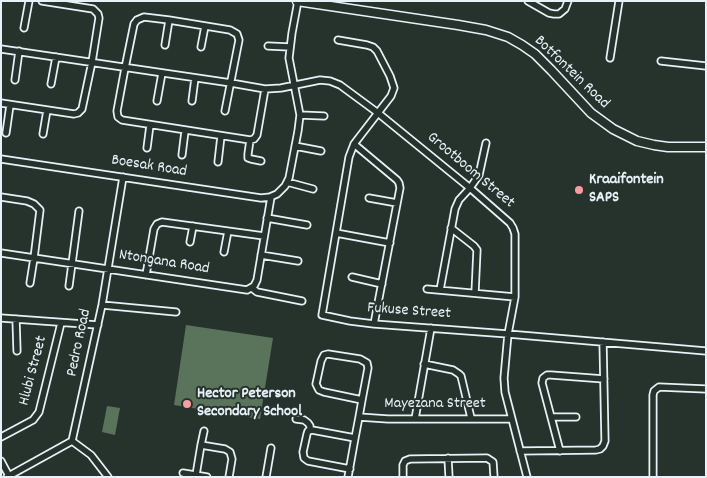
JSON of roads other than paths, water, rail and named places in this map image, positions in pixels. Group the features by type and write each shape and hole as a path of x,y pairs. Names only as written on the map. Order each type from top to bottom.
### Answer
{"main road":[{"name":"Botfontein Road","path":"298,1 352,6 486,30 508,37 535,54 591,113 613,129 637,140 654,145 706,147"}],"street":[{"path":"24,28 29,1"},
{"path":"1,103 74,114 80,111 85,97 92,62 99,18 97,12 90,9 42,1"},
{"path":"252,288 257,280 271,197 280,192 287,182 300,115 289,58 298,1"},
{"path":"528,1 549,13 559,14 565,9 568,1"},
{"path":"610,58 619,1"},
{"path":"225,111 238,36 230,30 169,20 144,17 136,20 117,111 118,117 124,121 250,140 256,137 258,132 266,89"},
{"path":"165,45 169,20"},
{"path":"201,47 205,26"},
{"name":"Fukuse Street","path":"338,40 366,45 377,51 394,84 394,88 391,96 354,144 349,157 322,315 374,324 706,351"},
{"path":"268,46 290,47"},
{"path":"1,49 231,82 266,89 294,86"},
{"path":"15,80 19,51"},
{"path":"51,84 56,57"},
{"path":"661,61 706,66"},
{"path":"157,101 162,73"},
{"path":"192,101 195,78"},
{"name":"Grootboom Street","path":"294,86 320,80 335,82 340,85 378,113 470,188 510,223 513,228 515,234 515,297 508,334 504,392 527,477"},
{"path":"6,133 10,105"},
{"path":"43,134 47,110"},
{"path":"300,115 324,116"},
{"path":"147,148 150,125"},
{"path":"182,156 185,131"},
{"path":"218,162 222,136"},
{"path":"250,140 248,158 261,161"},
{"path":"440,290 456,204 479,175 486,143"},
{"path":"354,144 398,181 400,188 374,324"},
{"path":"295,146 321,151"},
{"name":"Boesak Road","path":"1,158 262,198 271,197"},
{"name":"Pedro Road","path":"72,441 109,269 123,177"},
{"path":"287,182 313,189"},
{"path":"1,197 27,201 34,204 40,210 30,283"},
{"path":"369,198 397,203"},
{"path":"68,286 79,211"},
{"path":"268,218 307,225"},
{"path":"146,275 154,229 157,224 165,222 264,236"},
{"path":"190,242 193,226"},
{"path":"451,228 477,250 474,293"},
{"path":"224,252 228,231"},
{"path":"336,233 390,243"},
{"name":"Ntongana Road","path":"1,253 244,290 252,288 257,292 302,301"},
{"path":"261,255 298,261"},
{"path":"352,277 382,284"},
{"path":"427,289 515,297"},
{"path":"102,305 176,312"},
{"path":"1,318 98,325"},
{"path":"16,319 17,351"},
{"name":"Hlubi Street","path":"1,437 33,420 39,412 61,323"},
{"path":"414,419 431,328"},
{"path":"520,451 596,450 603,446 604,342"},
{"path":"348,477 368,368 367,363 360,359 324,355 316,384 319,390 362,400"},
{"path":"424,364 453,370 461,376 471,418"},
{"path":"560,451 542,383 545,377 551,375 604,379"},
{"path":"653,477 654,391 659,387 706,390"},
{"name":"Mayezana Street","path":"359,417 388,419 511,419"},
{"path":"551,418 576,417"},
{"path":"296,419 304,420 308,423 310,430"},
{"path":"310,430 355,438"},
{"path":"310,430 306,434 303,452 306,460 350,469"},
{"path":"196,475 204,431"},
{"path":"1,461 8,476 72,441 91,455 108,477"},
{"path":"201,445 225,449 230,452 232,458 229,477"},
{"path":"266,477 271,448"},
{"path":"403,477 403,465 408,459 448,458 490,459 494,465 494,477"},
{"path":"448,458 448,477"},
{"path":"183,473 206,477"}],"place":[{"name":"Kraaifontein SAPS","path":"579,190"},
{"name":"Hector Peterson Secondary School","path":"187,404"}]}
